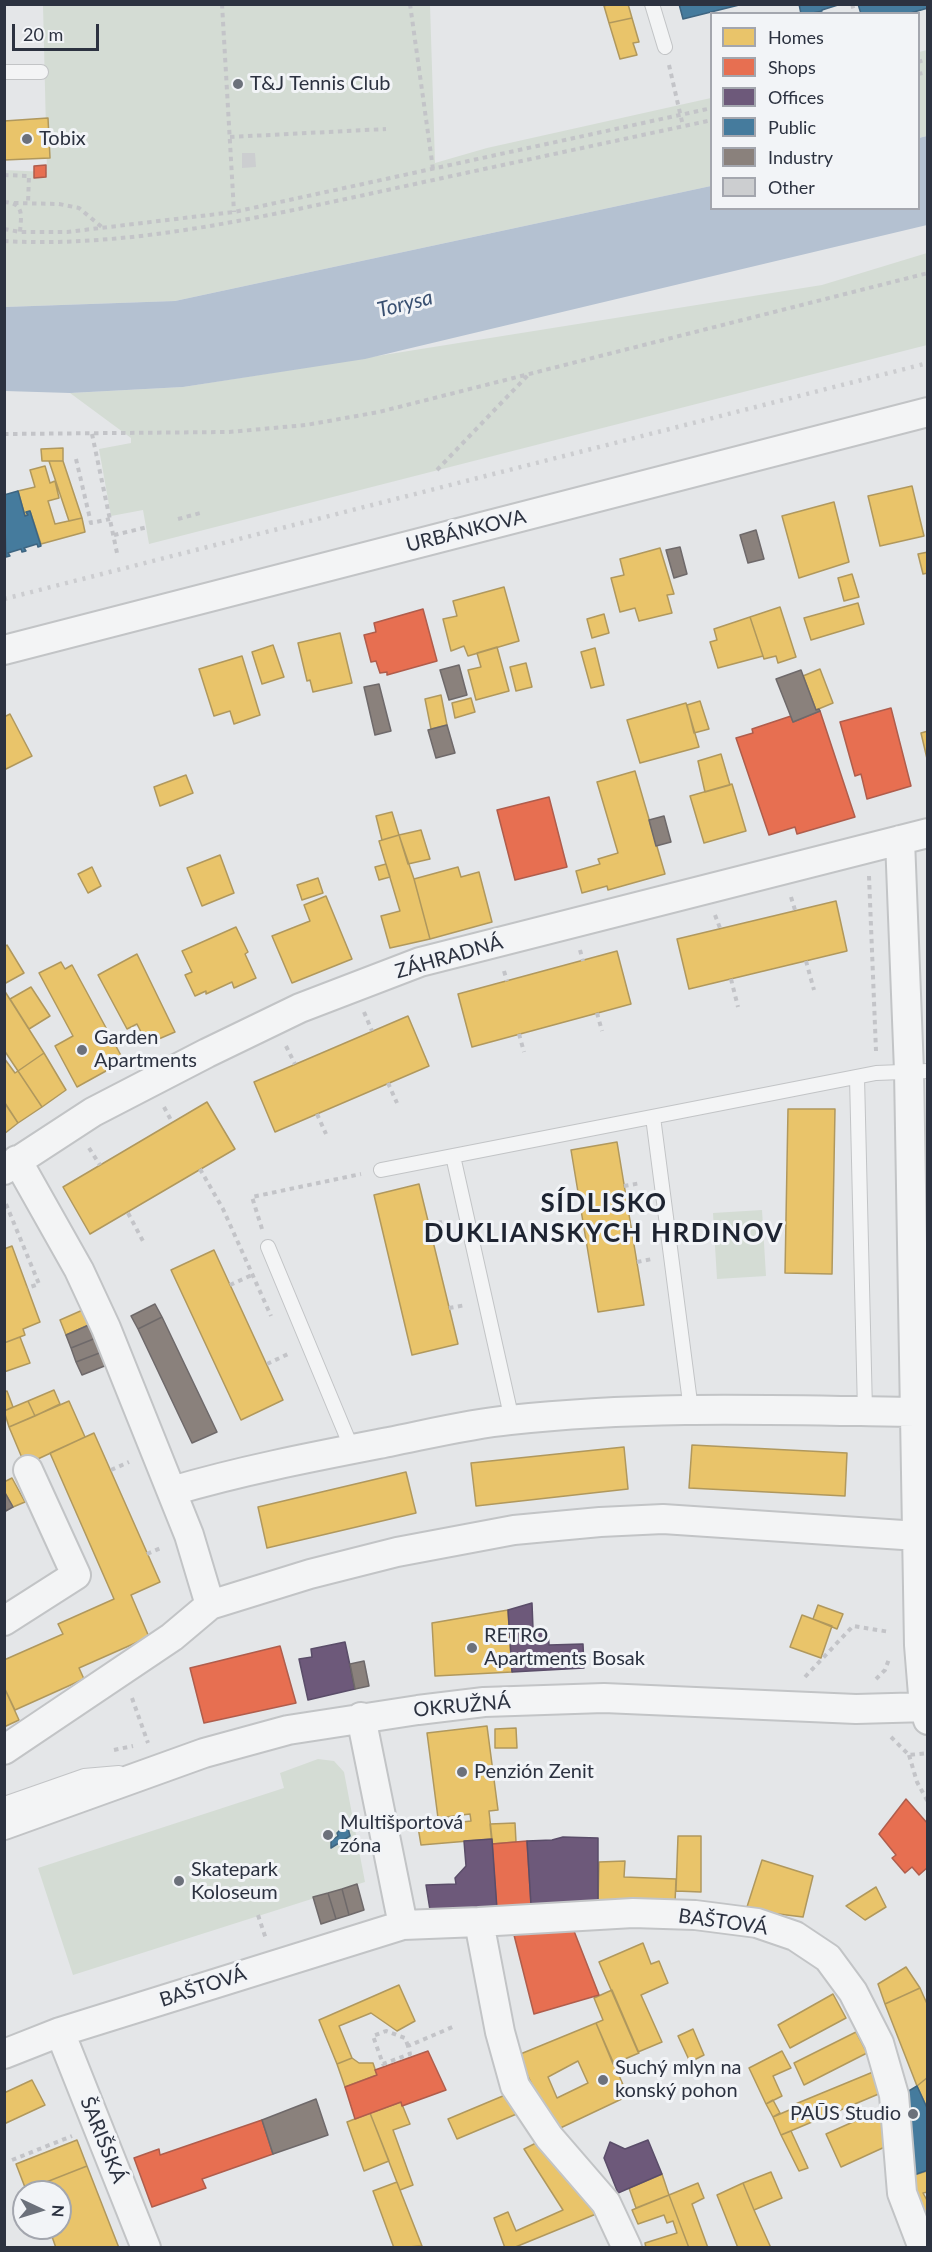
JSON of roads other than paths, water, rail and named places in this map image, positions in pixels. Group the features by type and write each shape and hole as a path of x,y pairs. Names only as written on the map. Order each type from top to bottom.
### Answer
{"street":[{"name":"URBÁNKOVA","path":"4,650 927,412"},
{"name":"ZÁHRADNÁ","path":"11,1165 93,1112 227,1043 300,1008 420,962 927,833"},
{"path":"900,840 918,1071 920,1220 914,1412 919,1645 926,1711"},
{"path":"11,1165 79,1270 106,1328 189,1535 210,1605"},
{"path":"172,1491 202,1482 352,1449 512,1420 622,1411 914,1412"},
{"path":"4,1621 76,1575 28,1470"},
{"path":"4,1750 172,1637 210,1605 310,1574 397,1552 514,1530 663,1519 918,1536"},
{"name":"OKRUŽNÁ","path":"4,1825 204,1753 288,1730 361,1717 484,1702 604,1698 926,1711"},
{"path":"361,1717 403,1926"},
{"name":"BAŠTOVÁ","path":"4,2054 60,2032 403,1926 633,1913 695,1915 757,1923 795,1936 828,1958 853,1992 879,2043 894,2095 902,2193 923,2247"},
{"path":"479,1922 500,2032 514,2086 549,2137 606,2203 627,2247"},
{"name":"ŠARIŠSKÁ","path":"60,2032 146,2247"}],"lane":[{"path":"652,4 665,47"},
{"path":"4,72 41,72"},
{"path":"381,1170 876,1073 918,1071"},
{"path":"857,1077 865,1412"},
{"path":"653,1117 691,1410"},
{"path":"453,1156 512,1420"},
{"path":"268,1247 352,1449"},
{"path":"4,1804 84,1776 154,1771"}],"water":[{"name":"Torysa","path":"927,136 927,225 365,359 183,387 70,393 5,391 5,307 175,301 710,186 710,210 920,210 920,138"}],"railway":[{"path":"4,599 928,363"}],"place":[{"name":"T&J Tennis Club","path":"238,84"},
{"name":"Tobix","path":"27,139"},
{"name":"Garden Apartments","path":"82,1050"},
{"name":"RETRO Apartments Bosak","path":"472,1648"},
{"name":"Penzión Zenit","path":"462,1772"},
{"name":"Multišportová zóna","path":"328,1835"},
{"name":"Skatepark Koloseum","path":"179,1881"},
{"name":"Suchý mlyn na konský pohon","path":"603,2080"},
{"name":"PAŪS Studio","path":"913,2114"}],"district":[{"name":"SÍDLISKO DUKLIANSKYCH HRDINOV","path":"604,1219"}]}
